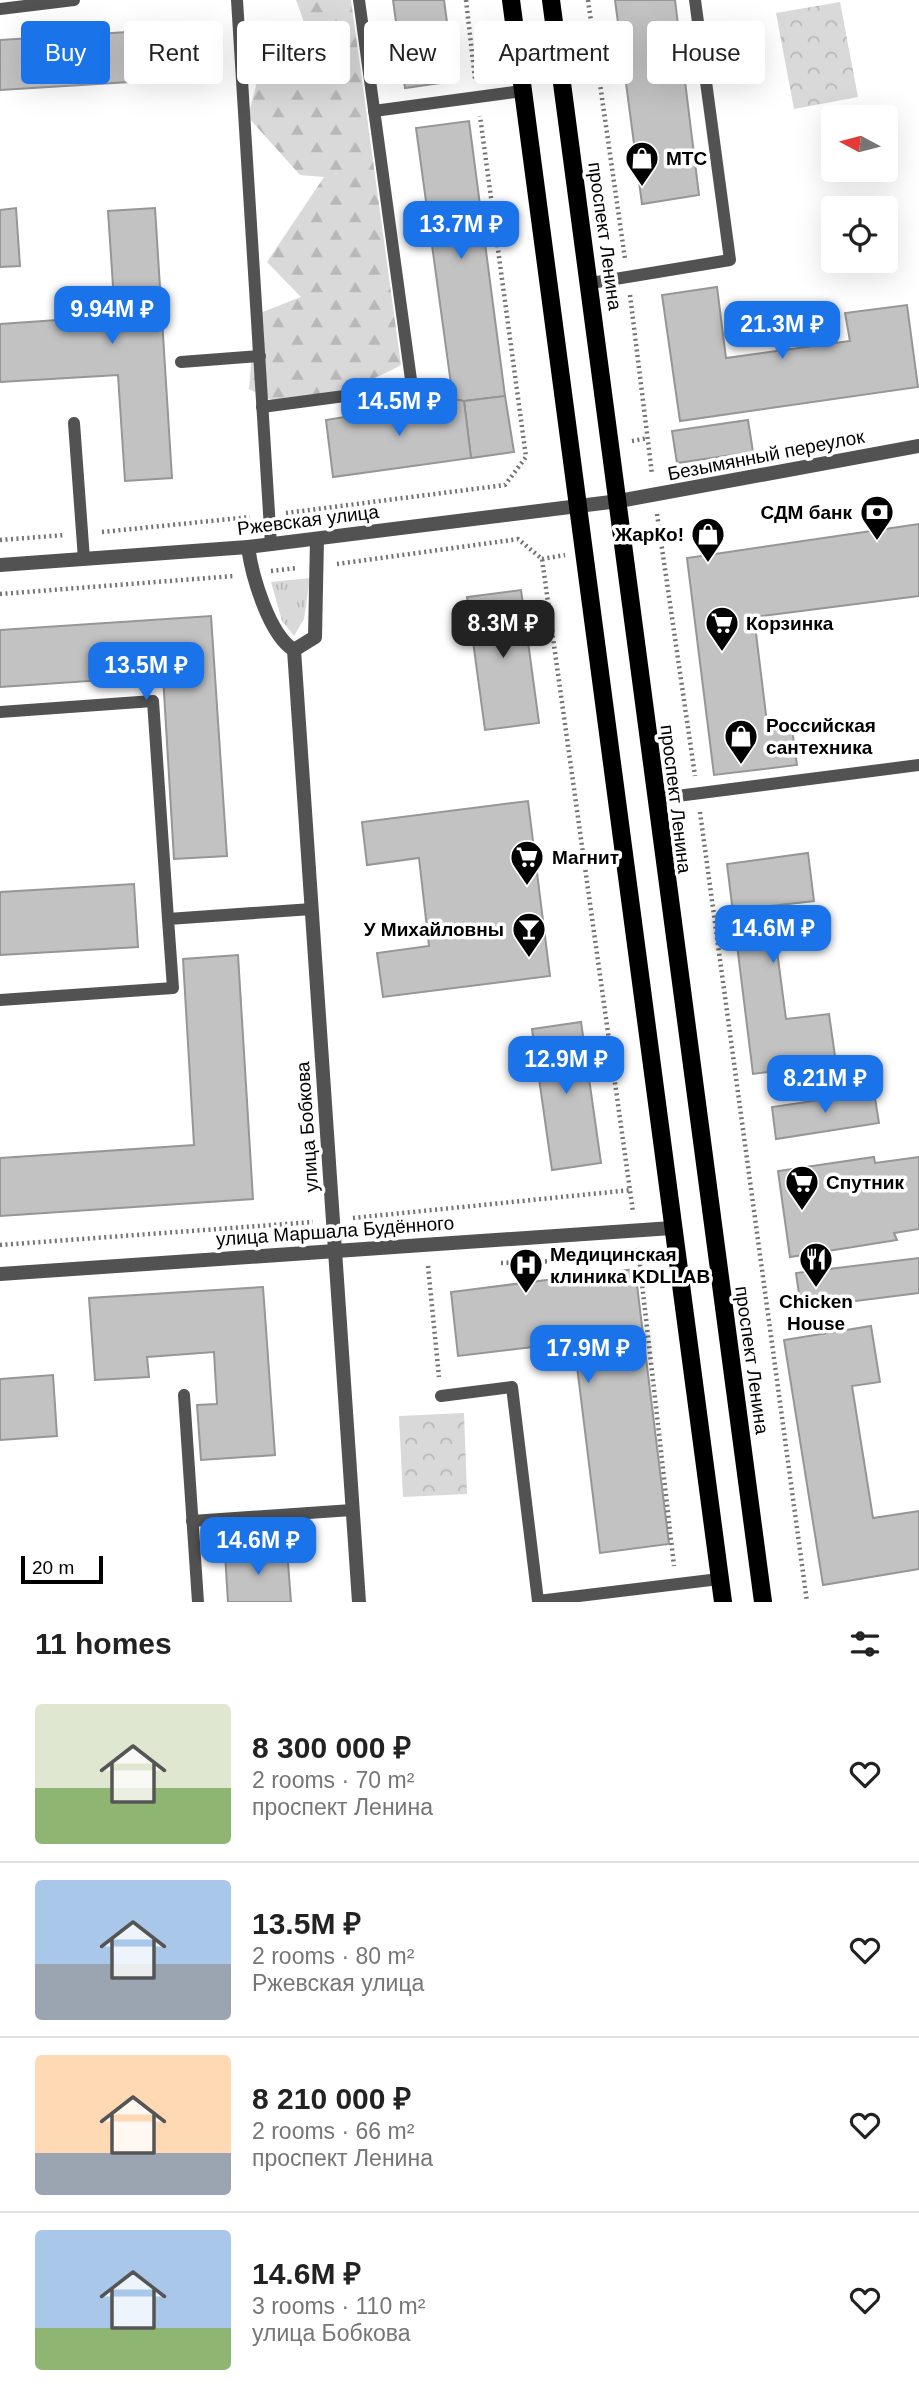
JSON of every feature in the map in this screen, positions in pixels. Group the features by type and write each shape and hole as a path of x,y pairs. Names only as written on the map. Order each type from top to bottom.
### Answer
{"main road":[{"path":"511,0 723,1602"},
{"name":"проспект Ленина","path":"551,0 619,501 654,799 763,1602"}],"street":[{"name":"Безымянный переулок","path":"619,501 919,446"},
{"name":"Ржевская улица","path":"0,565 271,545 619,501"},
{"path":"248,547 251,574 282,643 294,650 314,637 317,539"},
{"name":"улица Бобкова","path":"294,650 359,1602"},
{"name":"улица Маршала Будённого","path":"0,1274 672,1228"}],"lane":[{"path":"0,9 74,0"},
{"path":"237,0 271,545"},
{"path":"262,407 412,387 359,0"},
{"path":"591,284 730,260 695,0"},
{"path":"374,111 522,91"},
{"path":"181,362 260,356"},
{"path":"74,423 84,559"},
{"path":"0,712 153,701 173,988 0,1000"},
{"path":"654,799 697,791 919,765"},
{"path":"168,919 312,909"},
{"path":"441,1396 512,1387 538,1601 719,1579"},
{"path":"184,1395 198,1602"},
{"path":"192,1521 352,1510"}],"path":[{"path":"466,0 526,457"},
{"path":"588,0 648,438 632,441"},
{"path":"660,540 697,791 807,1602"},
{"path":"542,559 636,1230 676,1584"},
{"path":"428,1266 441,1396"}],"green space":[{"path":"296,0 351,0 401,365 340,391 289,401 271,399 249,389 255,315 301,297 267,262 324,177 300,175 248,117 256,84 350,84 350,21 304,21"},
{"path":"840,2 858,97 794,109 776,13"},
{"path":"310,578 304,619 294,636 282,621 271,582"},
{"path":"464,1413 467,1494 403,1497 399,1416"}],"building":[{"path":"393,0 444,0 447,21 396,21"},
{"path":"615,0 675,0 678,21 647,21 647,84 685,84 699,195 642,204 626,84 633,84 633,21 618,21"},
{"path":"124,32 124,82 110,83 110,33"},
{"path":"21,39 21,84 97,84 0,90 0,40"},
{"path":"404,84 434,84 405,88"},
{"path":"469,121 505,396 464,401 453,399 416,128"},
{"path":"16,208 20,266 0,267 0,210"},
{"path":"155,208 172,478 125,481 118,375 0,382 0,324 115,316 108,211"},
{"path":"717,287 726,358 850,341 845,313 907,305 918,387 680,421 662,295"},
{"path":"505,396 514,452 471,458 464,401"},
{"path":"453,399 464,401 471,458 333,477 326,420"},
{"path":"748,420 753,452 677,463 672,431"},
{"path":"919,524 919,596 754,617 768,731 792,728 797,765 714,775 687,558"},
{"path":"521,590 539,723 485,730 467,597"},
{"path":"211,616 227,856 174,859 163,676 0,687 0,630"},
{"path":"528,801 550,976 383,997 377,953 429,946 419,858 367,865 362,822"},
{"path":"808,853 814,901 771,906 786,1019 829,1014 836,1063 753,1074 727,864"},
{"path":"134,884 138,947 0,955 0,892"},
{"path":"238,955 253,1199 0,1216 0,1158 194,1145 183,959"},
{"path":"581,1022 601,1163 552,1170 532,1029"},
{"path":"874,1092 879,1123 776,1139 772,1107"},
{"path":"874,1157 875,1163 919,1157 919,1229 894,1233 897,1240 790,1257 778,1171"},
{"path":"919,1258 919,1293 801,1308 796,1273"},
{"path":"635,1269 669,1544 600,1553 574,1342 458,1356 451,1292"},
{"path":"263,1287 275,1455 201,1460 197,1405 217,1404 214,1352 147,1357 149,1377 95,1380 89,1298"},
{"path":"871,1326 880,1382 852,1386 873,1518 919,1511 919,1569 823,1585 784,1340"},
{"path":"53,1375 57,1436 0,1440 0,1379"},
{"path":"287,1549 291,1602 228,1602 225,1553"}],"place":[{"name":"МТС","path":"642,188"},
{"name":"СДМ банк","path":"877,542"},
{"name":"ЖарКо!","path":"708,564"},
{"name":"Корзинка","path":"722,653"},
{"name":"Российская сантехника","path":"741,766"},
{"name":"Магнит","path":"527,887"},
{"name":"У Михайловны","path":"529,959"},
{"name":"Спутник","path":"802,1212"},
{"name":"Chicken House","path":"816,1289"},
{"name":"Медицинская клиника KDLLAB","path":"526,1295"}]}
